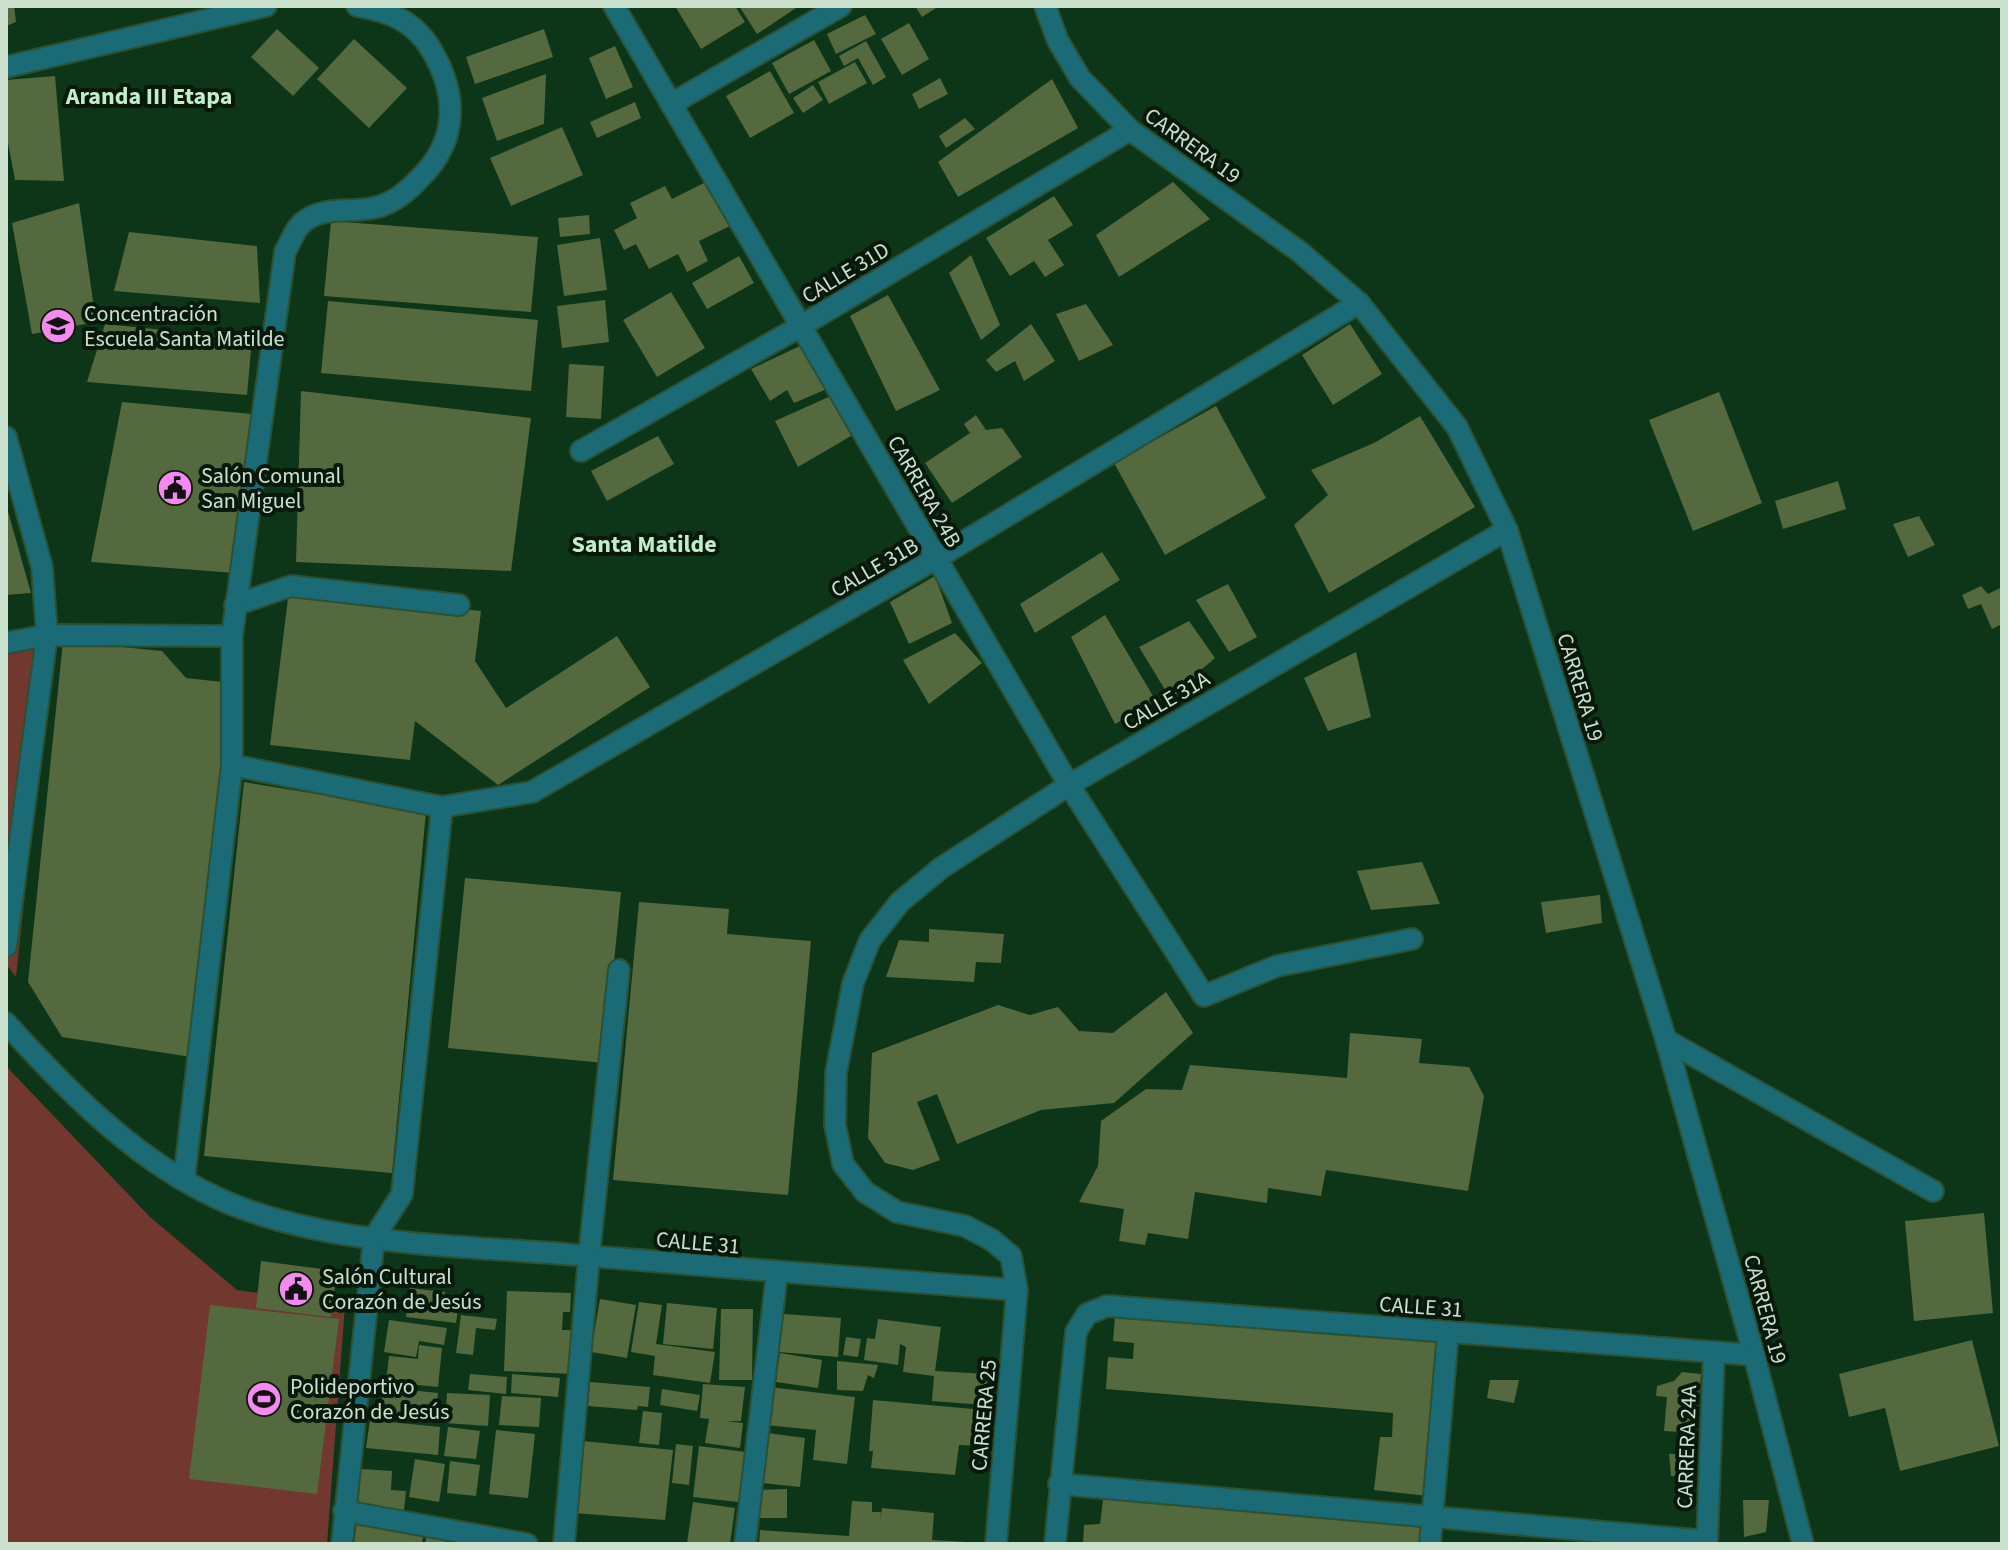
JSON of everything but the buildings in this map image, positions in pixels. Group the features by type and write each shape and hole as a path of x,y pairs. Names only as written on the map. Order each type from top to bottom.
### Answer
{"street":[{"path":"6,67 266,6"},
{"path":"184,1180 232,765 232,636 235,605 285,252 299,224 311,216 381,206 406,193 432,167 447,139 451,106 444,72 428,44 408,22 376,9 357,6"},
{"name":"CARRERA 24B","path":"614,6 1069,785 1204,996 1277,966 1412,939"},
{"path":"671,104 841,6"},
{"name":"CARRERA 19","path":"1045,6 1058,41 1080,78 1130,130 1300,252 1359,303 1457,427 1507,530 1666,1040 1803,1544"},
{"name":"CALLE 31D","path":"581,451 801,326 1130,130"},
{"name":"CALLE 31B","path":"442,807 532,792 937,558 1359,303"},
{"path":"6,437 42,567 47,635 6,946"},
{"name":"CALLE 31A","path":"870,940 900,902 941,868 1069,785 1507,530"},
{"path":"235,605 291,586 459,605"},
{"path":"6,643 47,635 232,636"},
{"path":"232,765 442,807 402,1194 374,1238 342,1544"},
{"name":"CARRERA 25","path":"870,940 853,983 836,1073 835,1125 843,1164 865,1192 897,1212 965,1226 992,1240 1011,1256 1017,1290 996,1544"},
{"path":"564,1544 589,1256 619,970"},
{"name":"CALLE 31","path":"6,1023 45,1066 143,1154 204,1192 268,1218 374,1238 777,1273 1017,1290"},
{"path":"1666,1040 1933,1191"},
{"path":"745,1544 777,1273"},
{"name":"CALLE 31","path":"1059,1484 1076,1332 1087,1314 1107,1306 1754,1355"},
{"path":"1430,1544 1448,1333"},
{"name":"CARRERA 24A","path":"1707,1543 1714,1352"},
{"path":"1055,1544 1059,1484 1707,1543"},
{"path":"344,1511 527,1544"}],"shaded area":[{"path":"54,623 16,977 6,964 6,635"},
{"path":"6,1066 150,1217 237,1290 345,1305 327,1544 6,1544"}],"place":[{"name":"Concentración Escuela Santa Matilde","path":"58,326"},
{"name":"Salón Comunal San Miguel","path":"175,488"},
{"name":"Salón Cultural Corazón de Jesús","path":"296,1289"},
{"name":"Polideportivo Corazón de Jesús","path":"264,1399"}],"district":[{"name":"Aranda III Etapa","path":"149,96"},
{"name":"Santa Matilde","path":"644,544"}]}
